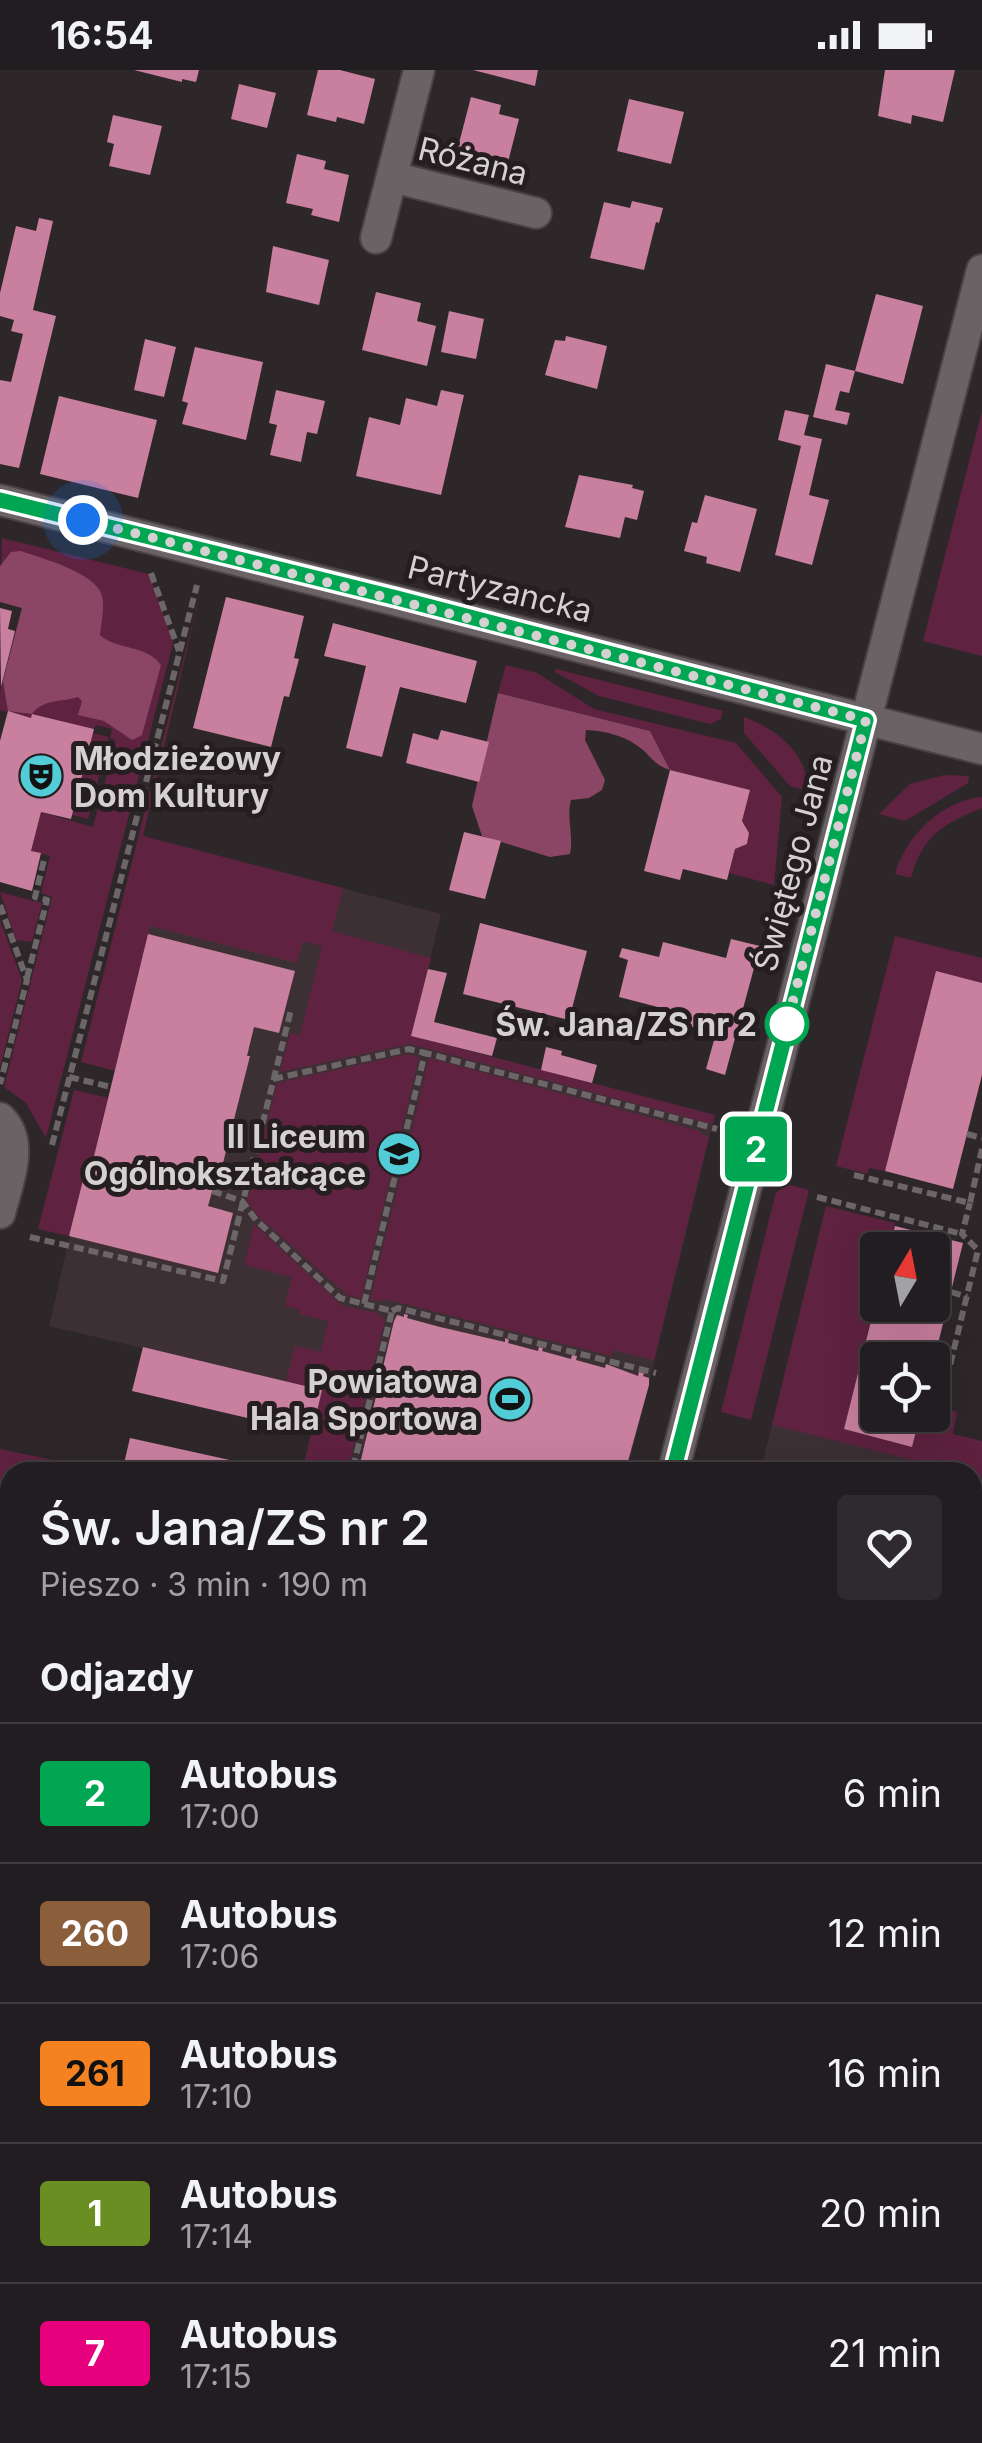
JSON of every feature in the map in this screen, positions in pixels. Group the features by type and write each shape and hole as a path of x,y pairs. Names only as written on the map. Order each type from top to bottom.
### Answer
{"main road":[{"name":"Różana","path":"376,238 419,70"},
{"name":"Różana","path":"392,177 536,213"},
{"name":"Świętego Jana","path":"676,1462 982,270"},
{"name":"Partyzancka","path":"0,500 982,748"},
{"path":"0,1213 12,1165 6,1126"}],"path":[{"path":"149,568 179,652"},
{"path":"52,1145 198,580"},
{"path":"0,1084 47,900 35,897 44,860"},
{"path":"0,905 27,980"},
{"path":"30,1237 222,1282 291,1010"},
{"path":"273,1079 409,1049 717,1129"},
{"path":"364,1304 424,1053"},
{"path":"69,1077 111,1087"},
{"path":"967,1134 982,1138"},
{"path":"962,1234 982,1149"},
{"path":"854,1175 970,1203"},
{"path":"212,1192 242,1201 256,1220 340,1298 392,1311 398,1308 656,1373"},
{"path":"817,1197 962,1234 978,1250 950,1366"},
{"path":"951,1292 967,1297"},
{"path":"354,1462 392,1311"}],"shaded area":[{"path":"982,411 982,656 923,641"},
{"path":"2,538 149,574 173,643 46,1138 26,1103 4,1087 52,897 41,893 50,856 31,851 41,812 93,827 116,740 110,738 112,729 96,725 94,729 0,710 0,692 22,608 0,602"},
{"path":"21,551 90,580 103,600 100,635 148,654 161,665 142,735 132,740 104,721 78,715 82,701 78,697 47,703 32,714 8,711 3,681 22,608 0,602 0,566 11,552"},
{"path":"201,590 143,836 343,888 332,931 431,958 412,1036 715,1115 712,1124 410,1044 280,1072 290,1033 300,1035 322,946 303,941 297,963 150,926 115,1071 81,1062"},
{"path":"506,665 537,673 594,709 736,743 782,797 774,885 729,873 735,849 747,844 749,833 742,821 749,790 670,770 650,731 498,693"},
{"path":"556,669 723,711 721,719 710,724 599,696 555,672"},
{"path":"498,693 650,731 670,770 623,738 586,730 585,740 605,780 602,790 589,798 571,800 570,854 550,857 482,836 472,806"},
{"path":"744,717 768,728 796,754 807,778 808,791 790,786 744,733"},
{"path":"93,733 109,737 88,819 72,815"},
{"path":"944,775 969,776 968,783 905,821 879,814 910,784"},
{"path":"982,797 982,808 945,826 928,842 911,878 895,874 907,846 927,823 953,805"},
{"name":"II Liceum Ogólnokształcące","path":"166,842 441,914 412,1036 715,1115 629,1462 304,1462 321,1390 49,1326 83,1180 88,1181 136,991 144,933"},
{"path":"0,892 42,903 32,942 16,940"},
{"path":"0,920 22,980 0,1068"},
{"path":"895,936 982,958 982,983 936,972 885,1171 869,1168 867,1174 836,1166"},
{"path":"407,1054 419,1057 361,1299 347,1295 247,1202 277,1083"},
{"path":"429,1058 709,1136 654,1360 613,1350 612,1356 389,1300 370,1301"},
{"path":"74,1090 109,1098 69,1236 38,1229"},
{"path":"790,1185 809,1190 751,1420 721,1412 776,1192"},
{"path":"826,1206 895,1223 893,1232 860,1232 860,1322 870,1322 865,1342 860,1342 860,1364 844,1429 912,1446 916,1432 950,1432 950,1410 957,1412 953,1434 982,1441 982,1462 922,1462 772,1425"},
{"path":"254,1224 343,1306 378,1313 385,1320 350,1462 304,1462 322,1391 286,1381 295,1346 321,1352 328,1321 285,1306 292,1277 244,1265"},
{"path":"774,1417 929,1457 982,1441 982,1462 763,1462"},
{"path":"0,1449 63,1462 0,1462"}],"building":[{"path":"134,70 199,70 196,82 182,82"},
{"path":"318,70 340,70 375,79 364,124 307,115"},
{"path":"473,70 538,70 535,86"},
{"path":"885,70 955,70 943,122 912,115 911,124 878,116"},
{"path":"239,84 276,93 267,128 231,119"},
{"path":"471,97 501,105 499,114 519,119 507,166 476,158 478,152 458,147"},
{"path":"629,99 684,112 671,164 617,151"},
{"path":"113,115 162,126 150,175 109,166 114,144 107,142"},
{"path":"297,154 326,161 324,169 349,175 339,222 311,215 313,209 286,203"},
{"path":"632,201 663,208 644,270 590,258 604,202 630,208"},
{"path":"39,218 53,221 33,310 56,316 19,468 0,464 0,380 11,382 23,334 11,331 14,320 0,316 0,293 16,226 36,231"},
{"path":"273,246 329,260 319,305 266,292"},
{"path":"376,292 421,303 417,321 436,326 427,366 362,350"},
{"path":"876,294 923,306 903,384 855,371"},
{"path":"449,311 484,319 476,359 441,352"},
{"path":"566,336 607,346 597,389 545,375 555,340 565,341"},
{"path":"145,339 176,347 164,397 134,390"},
{"path":"195,347 263,362 246,440 182,424 188,403 182,401"},
{"path":"826,364 855,371 849,393 840,391 835,410 850,413 847,425 813,417"},
{"path":"276,390 325,401 317,434 307,432 301,462 270,455 277,425 269,423"},
{"path":"441,390 464,395 441,495 356,476 369,417 400,425 406,398 437,406"},
{"path":"59,396 157,420 138,498 40,474"},
{"path":"785,410 809,415 804,435 822,439 809,495 829,500 812,565 775,555 801,446 778,440"},
{"path":"579,475 633,485 632,488 644,491 637,520 625,517 620,538 565,527"},
{"path":"705,495 757,509 740,572 706,563 707,557 684,551"},
{"path":"226,597 304,616 294,658 299,659 289,697 284,696 271,747 193,728"},
{"path":"0,608 12,611 8,629 15,631 1,687"},
{"path":"333,623 477,661 466,703 400,687 382,757 346,748 366,666 324,656"},
{"name":"Młodzieżowy Dom Kultury","path":"8,711 94,729 71,819 41,812 31,851 41,853 32,891 0,882 0,741"},
{"path":"441,730 489,742 479,782 406,763 413,733 438,740"},
{"path":"670,770 750,790 742,821 749,833 747,844 735,849 727,880 683,869 680,880 644,871"},
{"path":"464,832 501,841 485,899 449,890"},
{"path":"480,923 587,951 569,1020 463,994"},
{"path":"148,934 295,971 279,1033 254,1027 220,1175 217,1174 208,1206 233,1213 218,1273 69,1236 83,1180 88,1181"},
{"path":"731,939 760,946 725,1075 706,1069 716,1033 678,1023 681,1013 619,997 628,960 619,957 622,948 659,957 663,942 726,958"},
{"path":"428,969 447,973 434,1022 497,1038 492,1056 411,1036"},
{"path":"936,971 982,983 982,1075 953,1189 885,1171"},
{"path":"546,1047 597,1065 592,1083 541,1070"},
{"path":"895,1226 919,1232 894,1232"},
{"path":"950,1240 963,1243 950,1295"},
{"name":"Powiatowa Hala Sportowa","path":"397,1315 505,1342 505,1338 508,1343 538,1351 543,1348 542,1351 571,1359 572,1355 577,1356 576,1360 605,1368 606,1364 638,1376 639,1372 644,1373 649,1385 628,1462 360,1462 394,1321"},
{"path":"871,1322 943,1322 938,1342 866,1342"},
{"path":"143,1347 322,1390 312,1433 132,1391"},
{"path":"860,1365 860,1432 916,1432 912,1447 844,1429"},
{"path":"130,1438 239,1462 124,1462"}],"bus line":[{"name":"2","path":"0,500 866,720 676,1462"}],"place":[{"name":"Młodzieżowy Dom Kultury","path":"41,776"},
{"name":"Św. Jana/ZS nr 2","path":"787,1024"},
{"name":"II Liceum Ogólnokształcące","path":"399,1154"},
{"name":"Powiatowa Hala Sportowa","path":"510,1399"}],"route":[{"path":"83,520 866,720 787,1024"}]}
